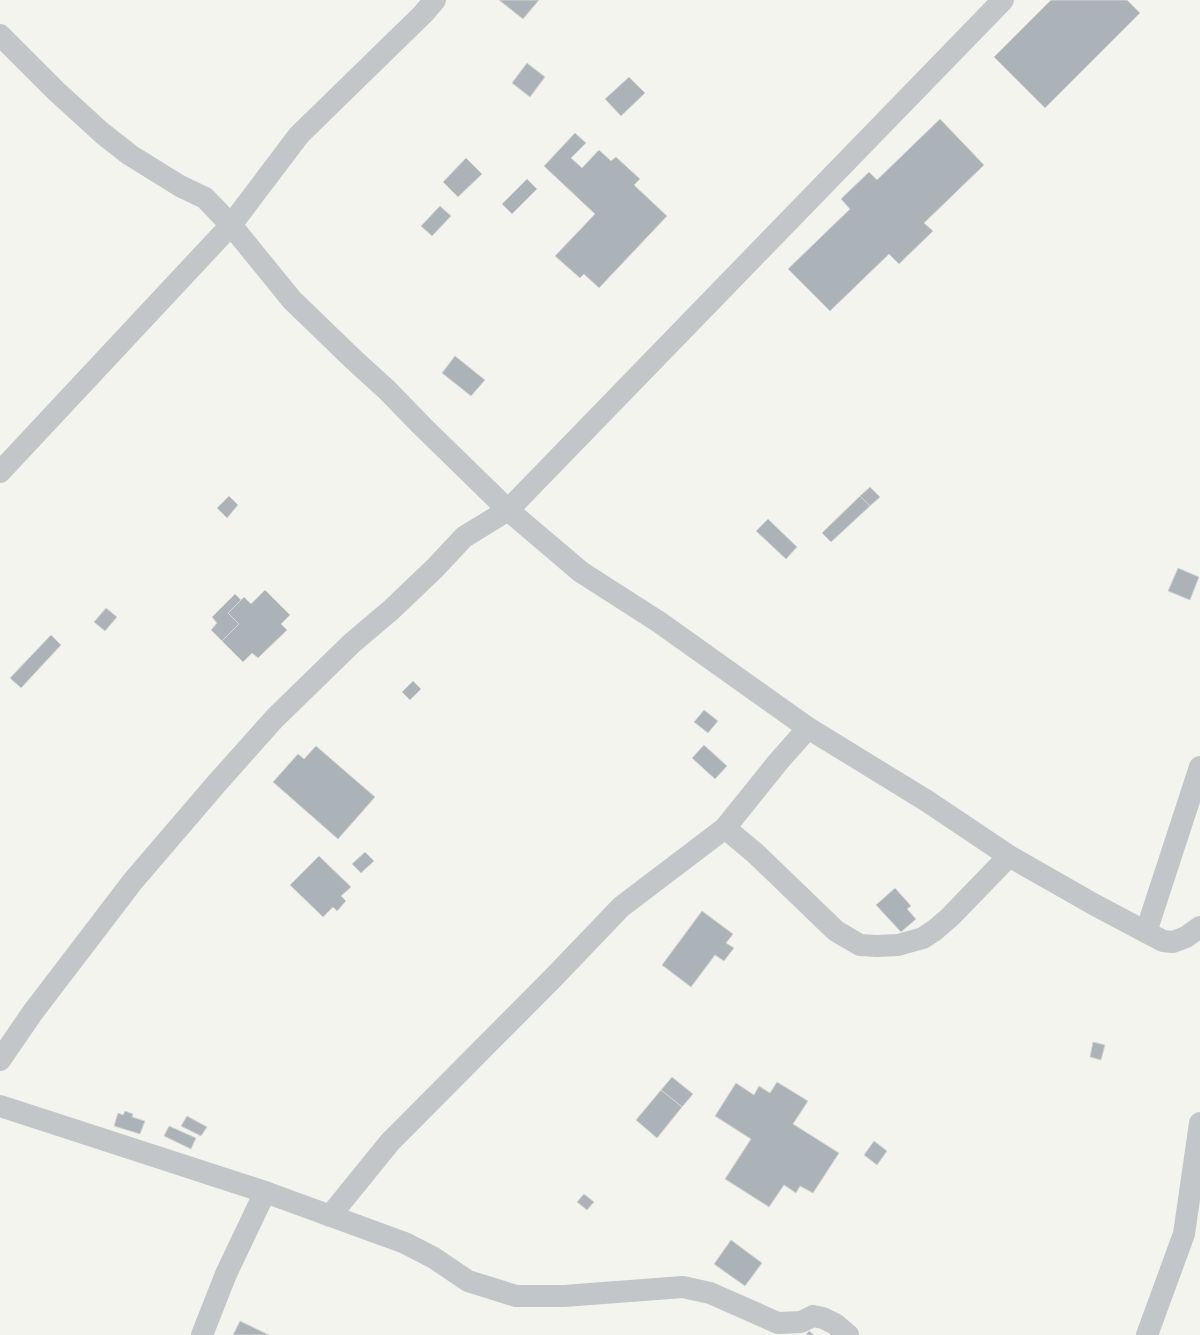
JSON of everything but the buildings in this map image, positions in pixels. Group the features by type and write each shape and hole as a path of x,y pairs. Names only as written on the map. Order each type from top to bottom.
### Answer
{"street":[{"path":"0,472 231,226 299,136 423,14 435,0"},
{"path":"0,1060 33,1012 133,881 275,718 352,643 391,610 435,568 464,537 508,510 1003,0"},
{"path":"0,35 56,91 102,133 136,159 180,186 205,198 231,226 292,300 353,360 387,390 423,428 508,510 581,572 659,622 808,728 927,801 1029,868 1163,941 1173,942 1186,937 1200,927"},
{"path":"330,1216 390,1142 553,978 621,907 725,828 778,762 808,728"},
{"path":"1146,932 1200,767"},
{"path":"725,828 755,853 836,931 860,945 898,946 923,938 950,917 1009,856"},
{"path":"0,1106 265,1192 405,1243 434,1258 468,1281 516,1296 564,1296 684,1287 710,1293 778,1323 801,1322 813,1316 823,1318 835,1324 848,1335"},
{"path":"1147,1335 1184,1234 1200,1123"},
{"path":"202,1335 226,1274 265,1192"}]}
